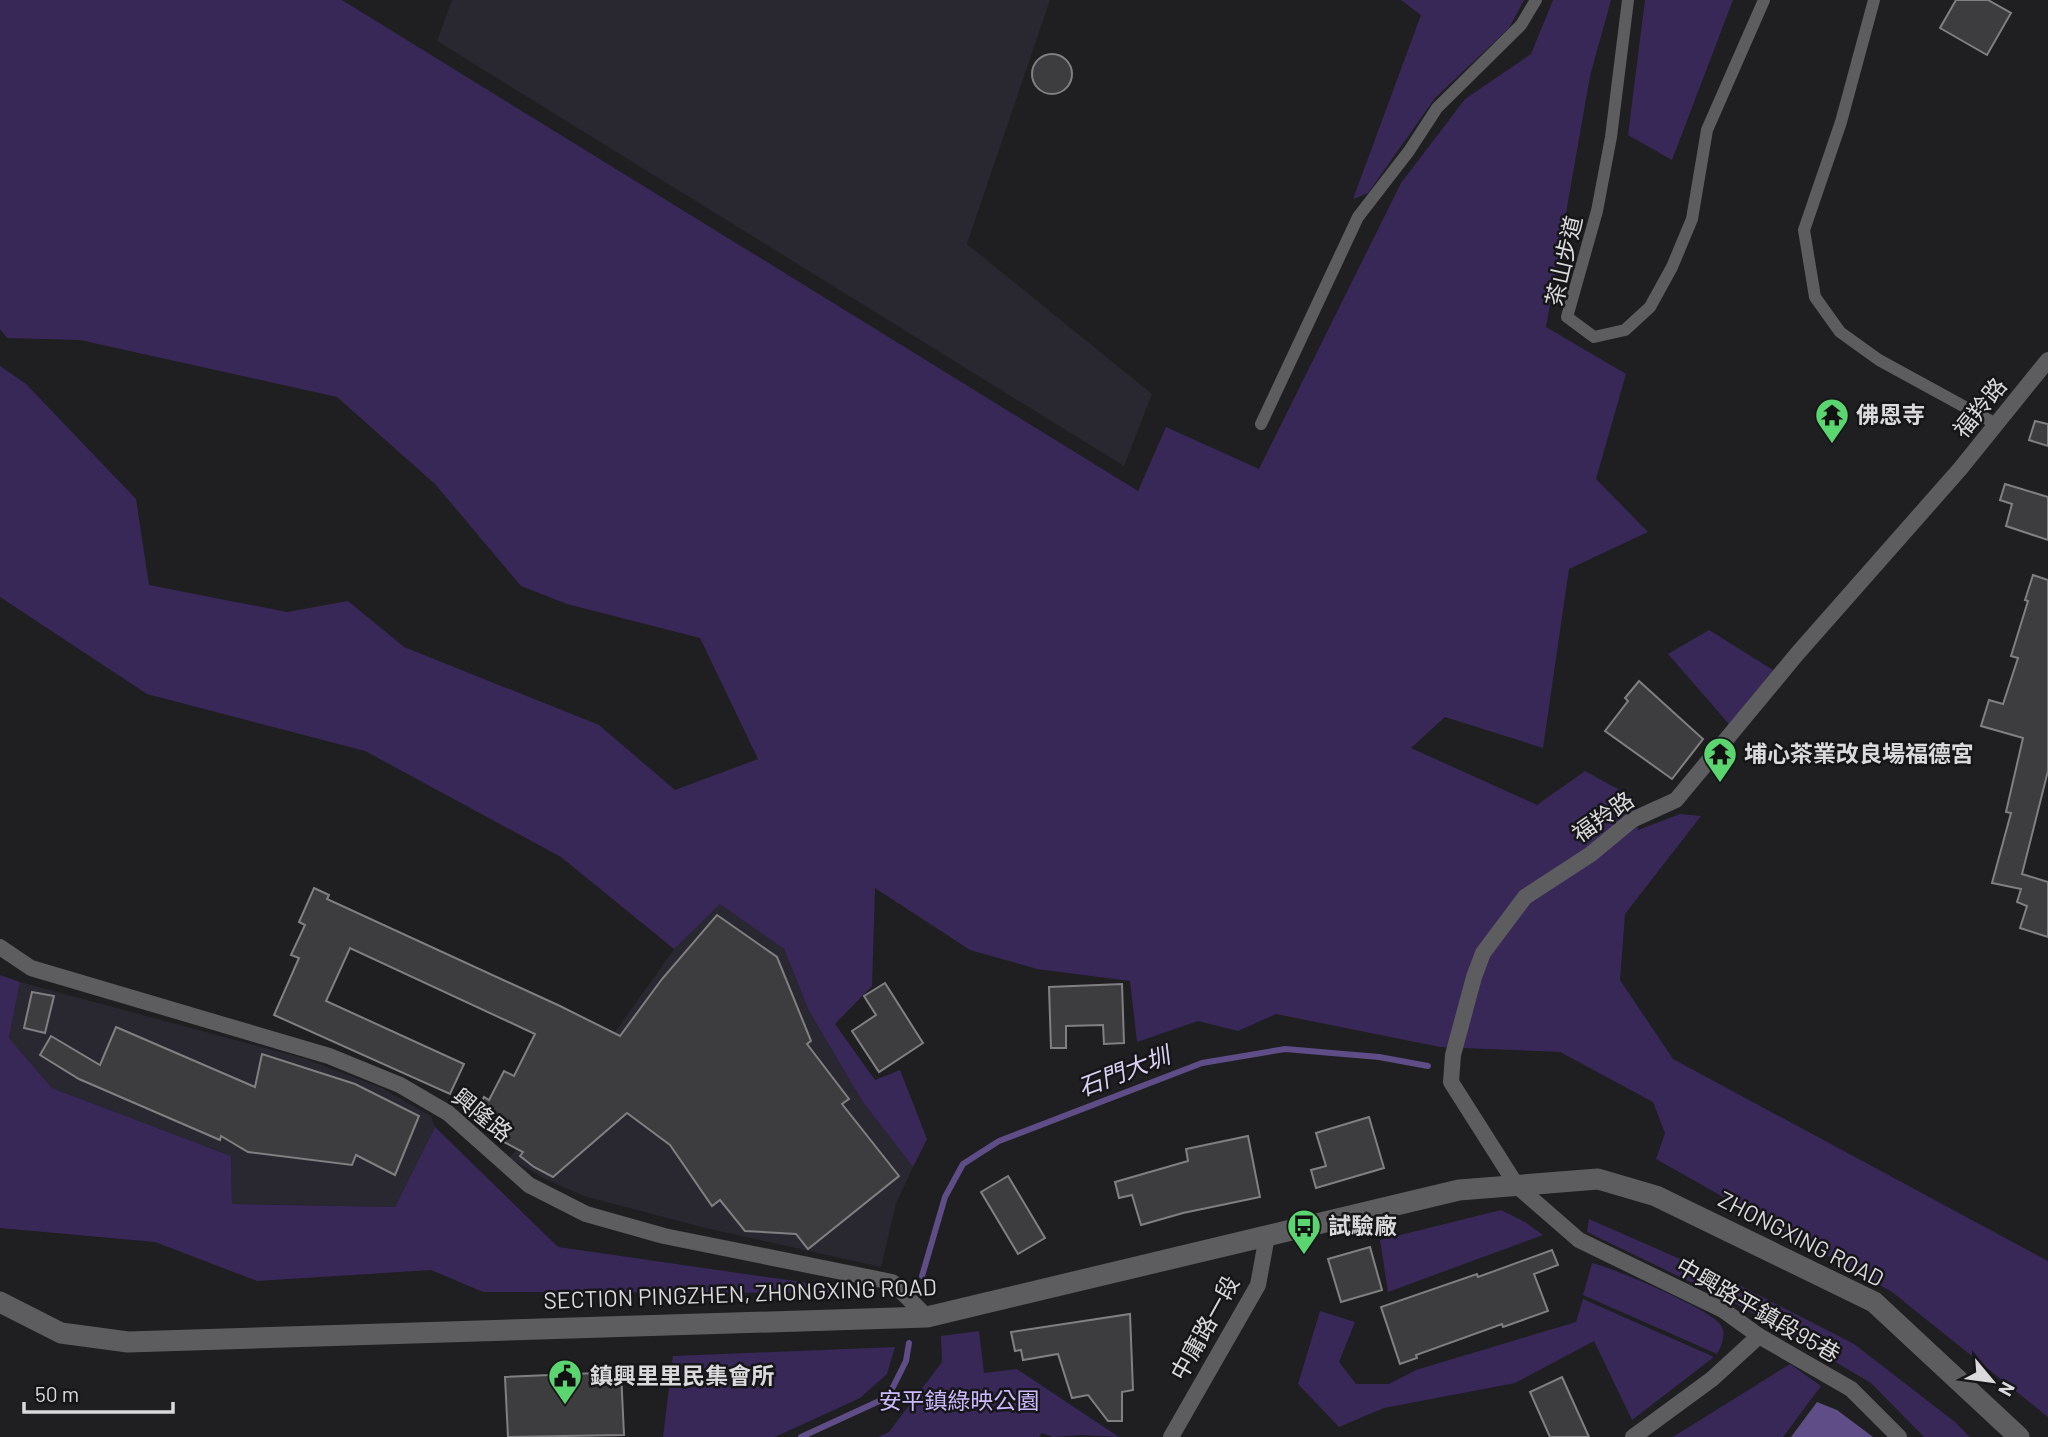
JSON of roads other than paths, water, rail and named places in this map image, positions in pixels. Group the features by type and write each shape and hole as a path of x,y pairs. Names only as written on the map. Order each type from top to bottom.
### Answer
{"street":[{"path":"1261,424 1357,217 1409,150 1437,108 1521,25 1536,0"},
{"name":"茶山步道","path":"1628,0 1611,137 1597,211 1567,317 1594,337 1625,330 1650,307 1672,267 1692,219 1707,130 1764,0"},
{"path":"1874,0 1841,122 1804,230 1815,297 1840,332 1879,360 1996,424"},
{"name":"福羚路","path":"1517,1186 1451,1082 1453,1055 1483,953 1525,897 1591,854 1632,820 1676,800 1797,654 1960,469 2048,360"},
{"name":"興隆路","path":"0,947 31,968 330,1056 400,1085 447,1113 529,1185 586,1214 664,1236 892,1282 927,1317"},
{"name":"ZHONGXING ROAD","path":"1517,1186 1598,1179 1656,1196 1874,1302 2019,1437"},
{"name":"SECTION PINGZHEN, ZHONGXING ROAD","path":"0,1302 61,1333 128,1342 927,1317 1459,1190 1517,1186"},
{"name":"中興路平鎮段95巷","path":"1517,1186 1579,1240 1723,1310 1759,1336 1850,1389 1899,1437"},
{"name":"中庸路一段","path":"1171,1437 1258,1285 1267,1236"},
{"path":"1633,1437 1712,1379 1759,1336"}],"waterway":[{"name":"石門大圳","path":"922,1276 945,1197 963,1164 999,1141 1202,1063 1285,1049 1379,1057 1428,1066"},
{"name":"石門大圳","path":"801,1437 888,1397 906,1361 909,1343"}],"place":[{"name":"佛恩寺","path":"1832,445"},
{"name":"埔心茶業改良場福德宮","path":"1720,784"},
{"name":"試驗廠","path":"1304,1256"},
{"name":"鎮興里里民集會所","path":"565,1406"}],"park label":[{"name":"安平鎮綠映公園","path":"959,1401"}]}
